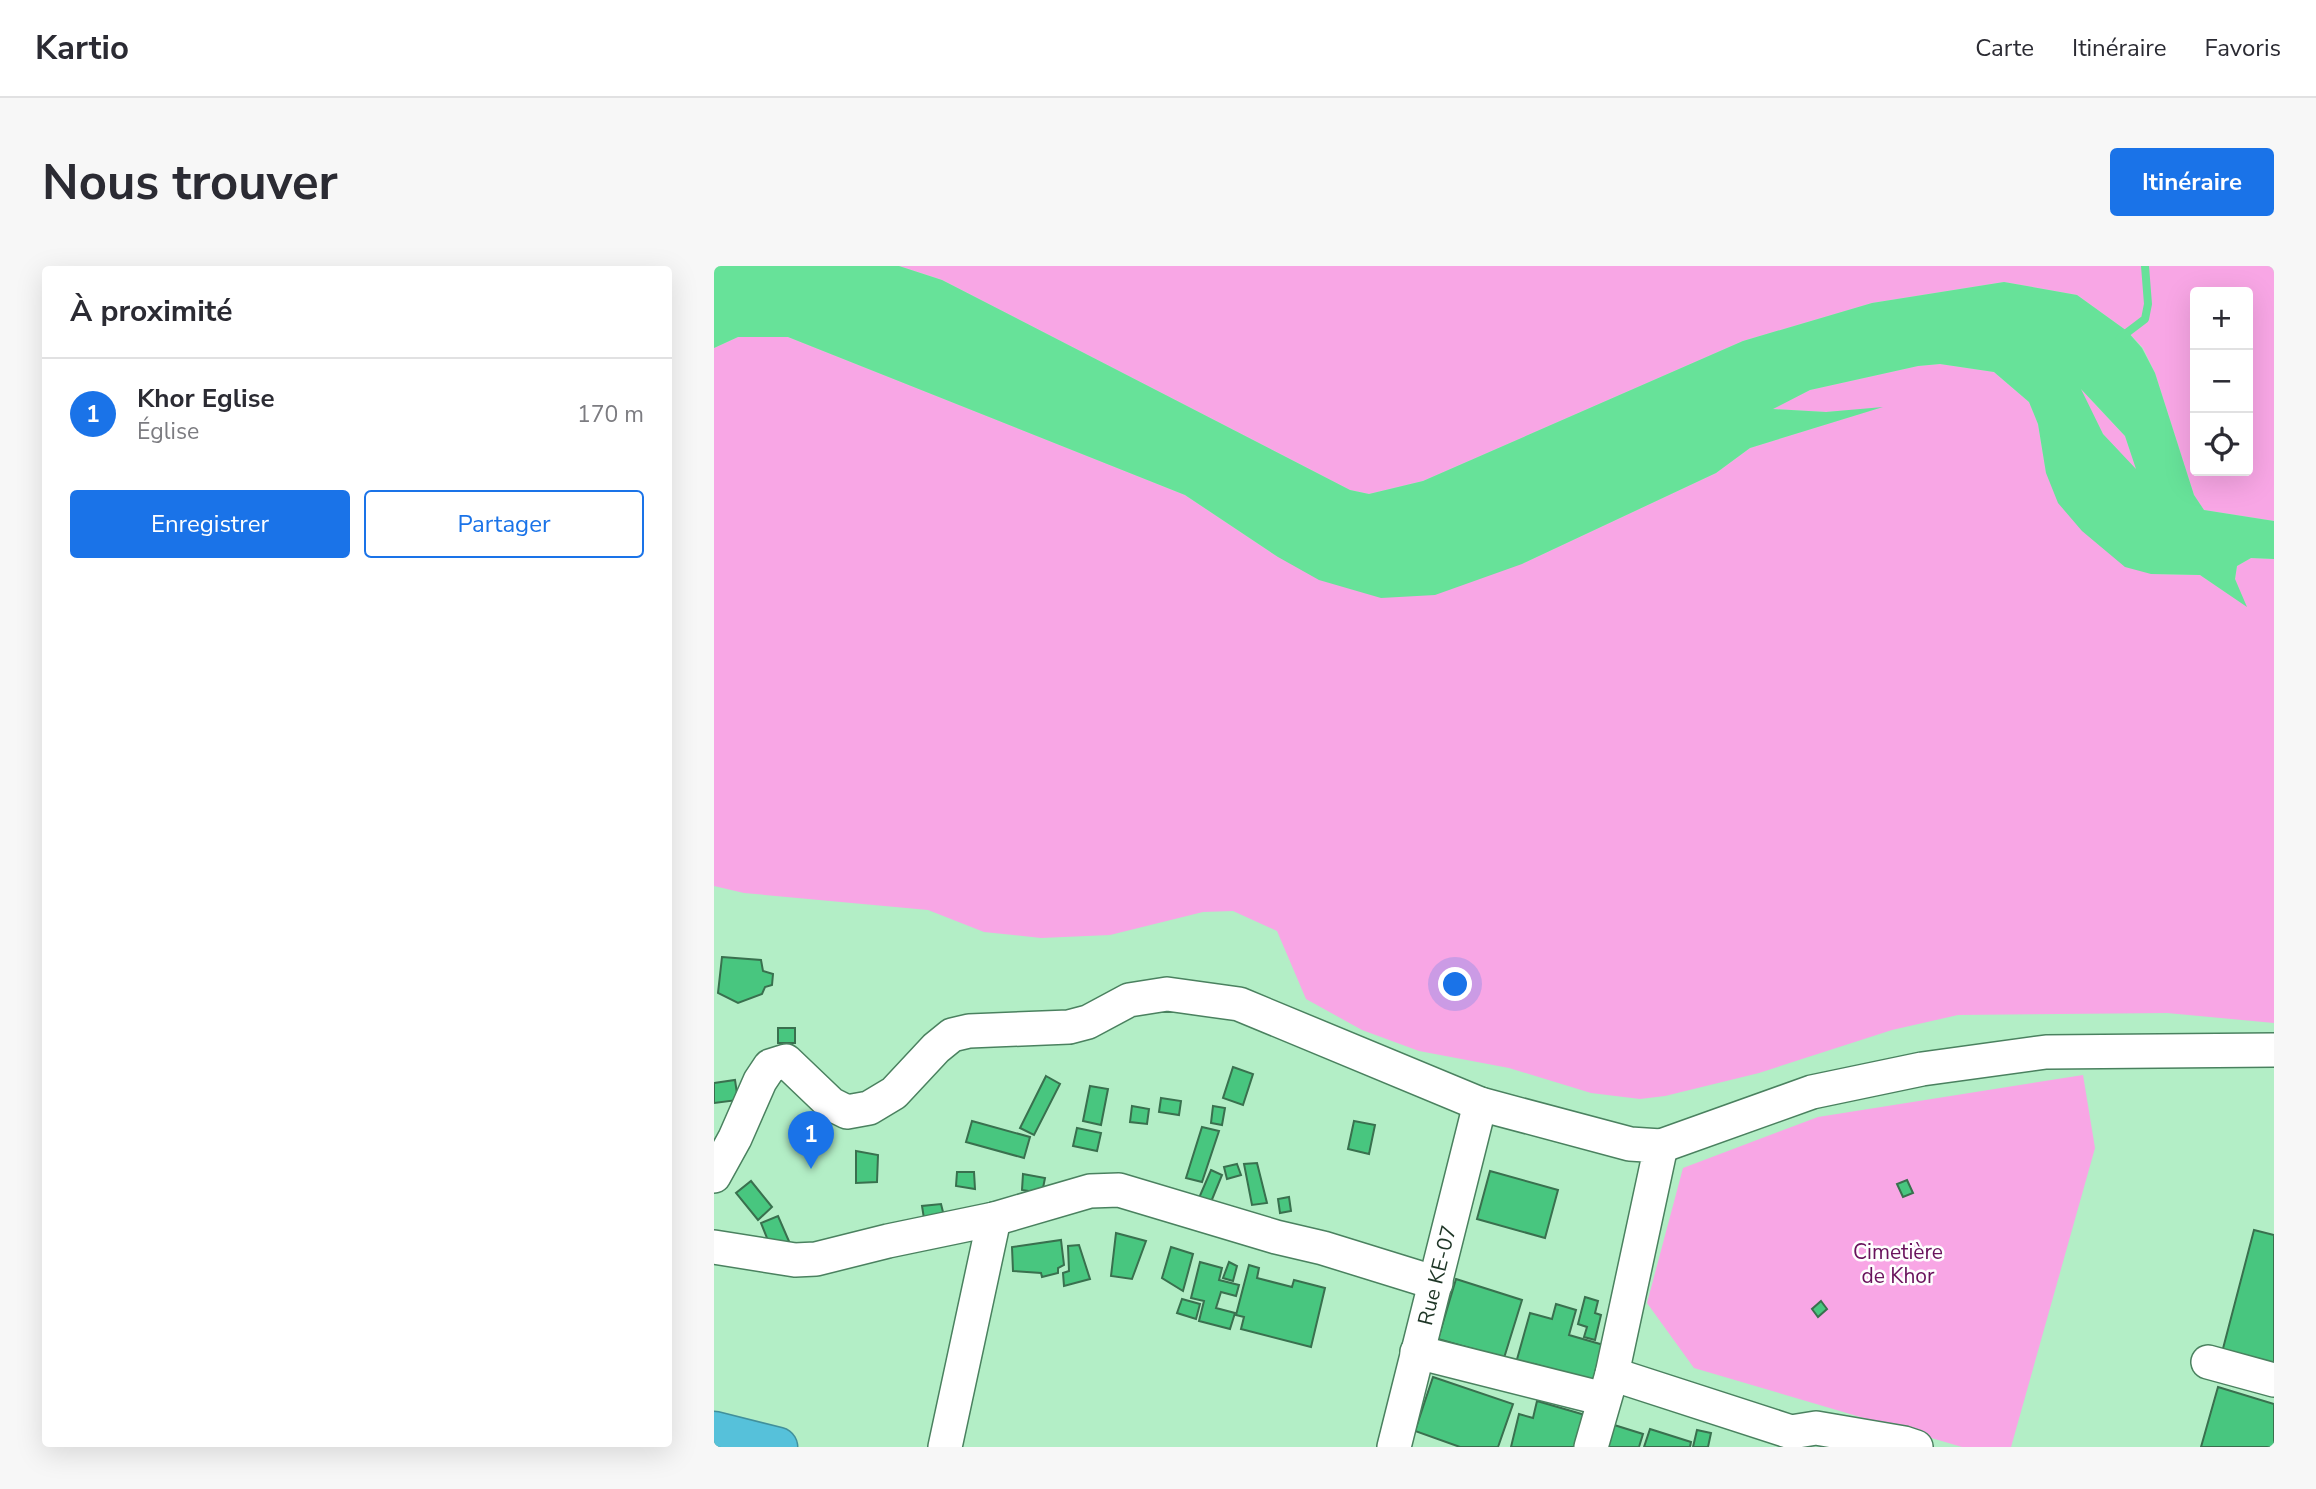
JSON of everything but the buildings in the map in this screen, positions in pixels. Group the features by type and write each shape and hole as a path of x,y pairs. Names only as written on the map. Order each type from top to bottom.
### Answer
{"highway":[{"path":"714,1431 778,1447"}],"street":[{"path":"714,1176 760,1081 770,1066 786,1061 831,1104 847,1112 869,1108 894,1093 936,1048 952,1035 969,1031 1069,1027 1088,1022 1129,1000 1167,993 1239,1004 1480,1104 1630,1144 1661,1146 1812,1092 1922,1069 2046,1052 2274,1050"},
{"name":"Rue KE-07","path":"1394,1447 1480,1104"},
{"path":"1591,1447 1608,1386 1661,1146"},
{"path":"714,1247 795,1260 816,1259 994,1219 1090,1191 1119,1190 1436,1283"},
{"path":"944,1447 994,1219"},
{"path":"1417,1352 1608,1386 1789,1439 1816,1428 1916,1447"},
{"path":"2208,1362 2274,1380"}],"green space":[{"path":"899,266 2274,266 2274,521 2204,510 2194,495 2155,373 2143,348 2127,331 2077,295 2004,282 1872,303 1743,341 1423,481 1369,494 1350,490 942,280"},
{"path":"738,337 788,337 1185,495 1278,557 1522,564 1716,473 1750,448 1879,408 1826,412 1772,409 1810,390 1918,366 1940,364 1994,372 2029,402 2038,424 2046,473 2151,574 2200,575 2246,606 2235,579 2237,566 2251,558 2274,559 2274,1023 2167,1013 1958,1015 1892,1030 1759,1073 1665,1096 1640,1099 1591,1093 1509,1068 1419,1051 1362,1030 1306,999 1277,931 1233,911 1203,912 1110,935 1041,938 984,932 928,910 744,893 714,886 714,348"},
{"path":"2079,387 2125,436 2137,471 2103,434"},
{"name":"Cimetière de Khor","path":"2083,1075 2095,1148 2011,1447 1962,1447 1694,1368 1647,1303 1683,1168 1818,1117"}],"shaded area":[{"path":"714,266 899,266 942,280 1350,490 1369,494 1423,481 1743,341 1872,303 2004,282 2077,295 2127,331 2142,348 2155,373 2194,495 2204,510 2274,521 2274,559 2251,558 2237,566 2235,579 2247,607 2200,575 2151,574 2125,567 2082,531 2058,503 2046,473 2038,424 2029,402 1994,372 1940,364 1918,366 1810,390 1773,409 1826,412 1883,407 1750,448 1716,473 1522,564 1435,595 1381,598 1319,580 1278,557 1185,495 788,337 738,337 714,348","holes":["2081,389 2125,436 2136,469 2103,434"]}],"waterway":[{"path":"2120,338 2145,319 2148,304 2145,266"}],"place":[{"name":"Khor Eglise","path":"811,1169"}]}
